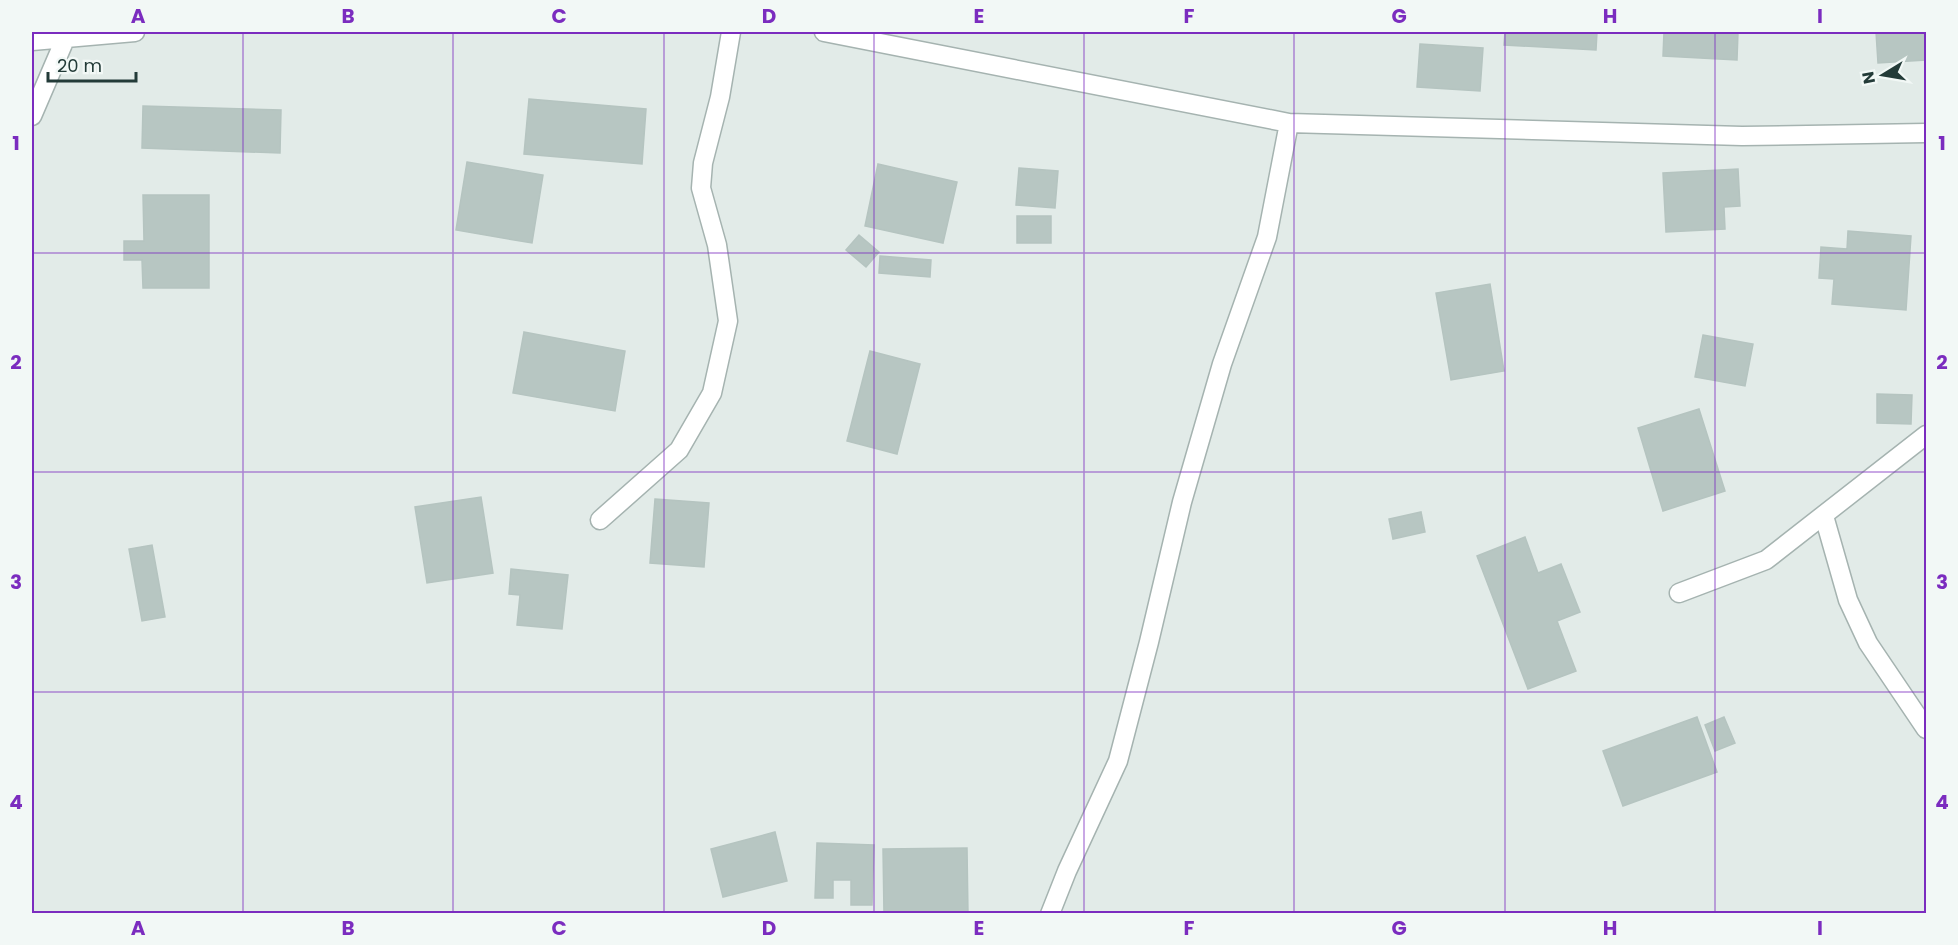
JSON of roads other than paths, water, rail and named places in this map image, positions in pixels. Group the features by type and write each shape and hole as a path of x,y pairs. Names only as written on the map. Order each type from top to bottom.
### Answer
{"street":[{"path":"32,41 135,32"},
{"path":"600,520 679,450 712,393 728,321 717,245 701,188 703,164 720,97 731,32"},
{"path":"824,32 1289,123 1742,136 1926,132"},
{"path":"32,116 66,38"},
{"path":"1050,914 1067,871 1118,761 1182,502 1222,364 1267,237 1289,123"},
{"path":"1679,592 1766,560 1926,435"},
{"path":"1824,516 1848,600 1868,643 1926,729"}]}
